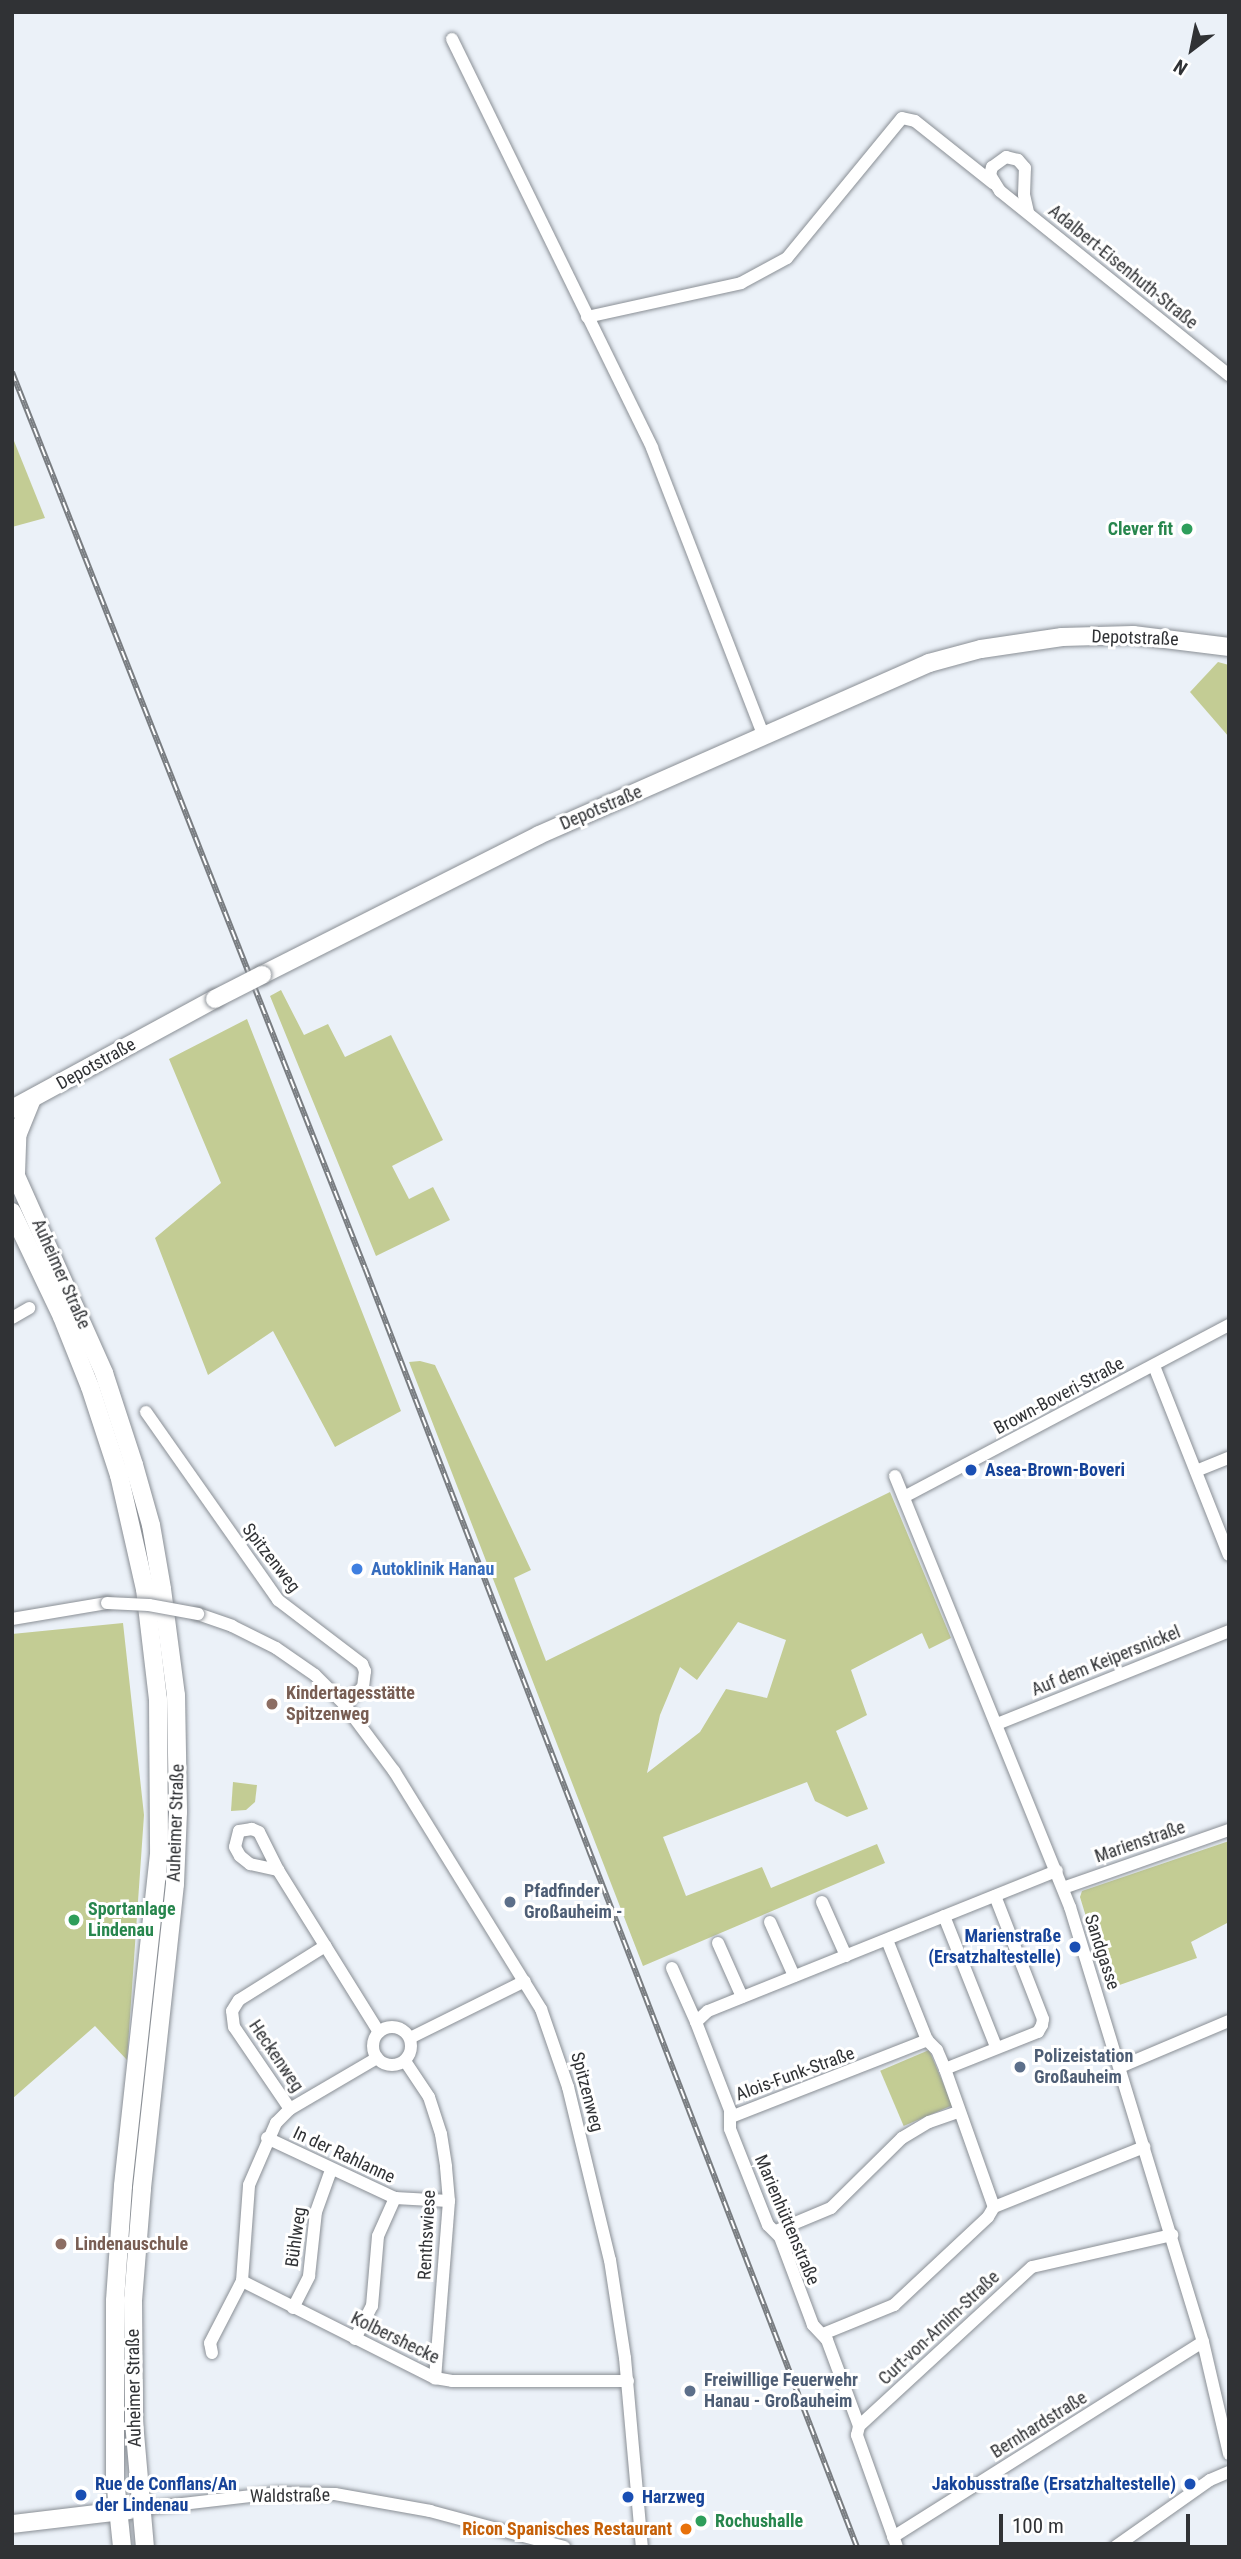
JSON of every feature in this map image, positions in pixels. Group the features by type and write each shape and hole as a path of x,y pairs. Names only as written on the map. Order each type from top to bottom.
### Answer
{"main road":[{"name":"Depotstraße","path":"12,1109 215,999 539,835 921,667 981,649 1062,637 1162,637 1229,647"},
{"path":"14,1170 17,1136 32,1099"},
{"name":"Auheimer Straße","path":"14,1170 104,1373 134,1465 151,1525 176,1695 178,1812 175,1884 142,2189 133,2300 134,2422 139,2509 145,2547"},
{"name":"Auheimer Straße","path":"12,1212 67,1329 119,1475 145,1588 158,1699 158,1865 123,2186 115,2301 113,2369 117,2511 122,2547"},
{"name":"Waldstraße","path":"12,2524 139,2509"}],"street":[{"path":"452,39 652,448 764,737"},
{"name":"Adalbert-Eisenhuth-Straße","path":"587,317 741,283 787,258 902,118 915,121 1229,375"},
{"name":"Adalbert-Eisenhuth-Straße","path":"993,183 990,175 999,161 1006,157 1018,160 1025,168 1024,195 1027,212"},
{"path":"12,1318 29,1308"},
{"name":"Brown-Boveri-Straße","path":"904,1497 1229,1325"},
{"path":"1154,1366 1229,1555"},
{"name":"Spitzenweg","path":"146,1412 278,1600 362,1664 365,1671 363,1687 344,1703"},
{"path":"1196,1471 1229,1458"},
{"name":"Sandgasse","path":"895,1476 1063,1888 1172,2235 1203,2342 1229,2454"},
{"name":"Spitzenweg","path":"12,1619 107,1604 149,1605 198,1614 232,1626 276,1648 315,1675 344,1703 394,1770 525,1980 553,2038 589,2163 610,2260 628,2381 642,2547"},
{"name":"Auf dem Keipersnickel","path":"997,1724 1229,1631"},
{"name":"Marienstraße","path":"1063,1888 1229,1830"},
{"path":"278,1870 379,2032"},
{"path":"696,2022 702,2014 742,1997 1057,1871"},
{"path":"945,2069 1038,2032 1043,2019 995,1896"},
{"path":"822,1902 846,1956"},
{"path":"944,1916 996,2047"},
{"path":"770,1922 794,1976"},
{"path":"887,1940 927,2040 937,2050 945,2069 958,2112 994,2207"},
{"path":"718,1943 742,1997"},
{"name":"Heckenweg","path":"290,2109 234,2027 232,2011 239,2000 326,1946"},
{"name":"Marienhüttenstraße","path":"672,1968 696,2022 731,2116 730,2129 768,2225 776,2231 813,2325 823,2334 859,2426"},
{"path":"410,2038 525,1980"},
{"path":"1120,2067 1229,2021"},
{"path":"394,2027 410,2038 411,2049 405,2061 388,2065 377,2058 373,2042 379,2032 394,2027"},
{"name":"Alois-Funk-Straße","path":"731,2116 872,2064 927,2040"},
{"path":"212,2353 210,2343 242,2281 249,2185 267,2138 276,2123 290,2109 377,2058"},
{"name":"Renthswiese","path":"405,2061 423,2086 433,2110 443,2145 449,2201 435,2378"},
{"path":"776,2231 822,2213 844,2199 902,2138 929,2122 958,2112"},
{"name":"In der Rahlanne","path":"267,2138 395,2198 449,2201"},
{"path":"823,2334 894,2305 988,2217 994,2207 1144,2147"},
{"name":"Bühlweg","path":"293,2308 309,2276 316,2212 331,2169"},
{"path":"355,2339 372,2306 377,2236 395,2198"},
{"name":"Curt-von-Arnim-Straße","path":"859,2426 1032,2267 1172,2235"},
{"name":"Kolbershecke","path":"242,2281 435,2378 452,2381 628,2381"},
{"name":"Bernhardstraße","path":"895,2542 1203,2342"},
{"path":"859,2426 857,2435 895,2542"},
{"path":"1115,2547 1210,2480 1229,2472"},
{"name":"Waldstraße","path":"139,2509 268,2494 335,2494 430,2511 564,2547"}],"green space":[{"path":"12,436 45,518 12,527"},
{"path":"1218,662 1229,665 1229,737 1190,692"},
{"path":"281,990 304,1035 328,1024 345,1057 391,1035 443,1140 392,1166 409,1199 433,1187 450,1220 376,1256 270,996"},
{"path":"247,1019 401,1411 335,1447 273,1331 208,1375 155,1238 221,1183 169,1059"},
{"path":"420,1361 435,1365 531,1570 514,1578 546,1661 890,1492 951,1638 929,1649 922,1633 851,1670 867,1715 836,1731 868,1809 847,1817 815,1801 807,1782 663,1837 686,1896 762,1867 771,1888 877,1844 885,1863 643,1966 409,1362","holes":["738,1622 786,1640 767,1698 726,1689 700,1732 647,1773 660,1715 680,1667 697,1680"]},
{"name":"Sportanlage Lindenau","path":"123,1623 144,1815 127,2060 95,2026 12,2099 12,1634"},
{"path":"233,1782 257,1785 255,1802 246,1810 231,1811"},
{"path":"1229,1841 1229,1922 1191,1942 1197,1958 1108,1989 1080,1897 1082,1891"},
{"path":"929,2050 952,2105 904,2126 880,2071"}],"railway":[{"path":"12,372 365,1268 857,2547"}],"place":[{"name":"Clever fit","path":"1187,529"},
{"name":"Asea-Brown-Boveri","path":"971,1470"},
{"name":"Autoklinik Hanau","path":"357,1569"},
{"name":"Kindertagesstätte Spitzenweg","path":"272,1704"},
{"name":"Pfadfinder Großauheim -","path":"510,1902"},
{"name":"Sportanlage Lindenau","path":"74,1920"},
{"name":"Marienstraße (Ersatzhaltestelle)","path":"1075,1947"},
{"name":"Polizeistation Großauheim","path":"1020,2067"},
{"name":"Lindenauschule","path":"61,2244"},
{"name":"Freiwillige Feuerwehr Hanau - Großauheim","path":"690,2391"},
{"name":"Jakobusstraße (Ersatzhaltestelle)","path":"1190,2484"},
{"name":"Rue de Conflans/An der Lindenau","path":"81,2495"},
{"name":"Harzweg","path":"628,2497"},
{"name":"Rochushalle","path":"701,2521"},
{"name":"Ricon Spanisches Restaurant","path":"686,2529"}]}
